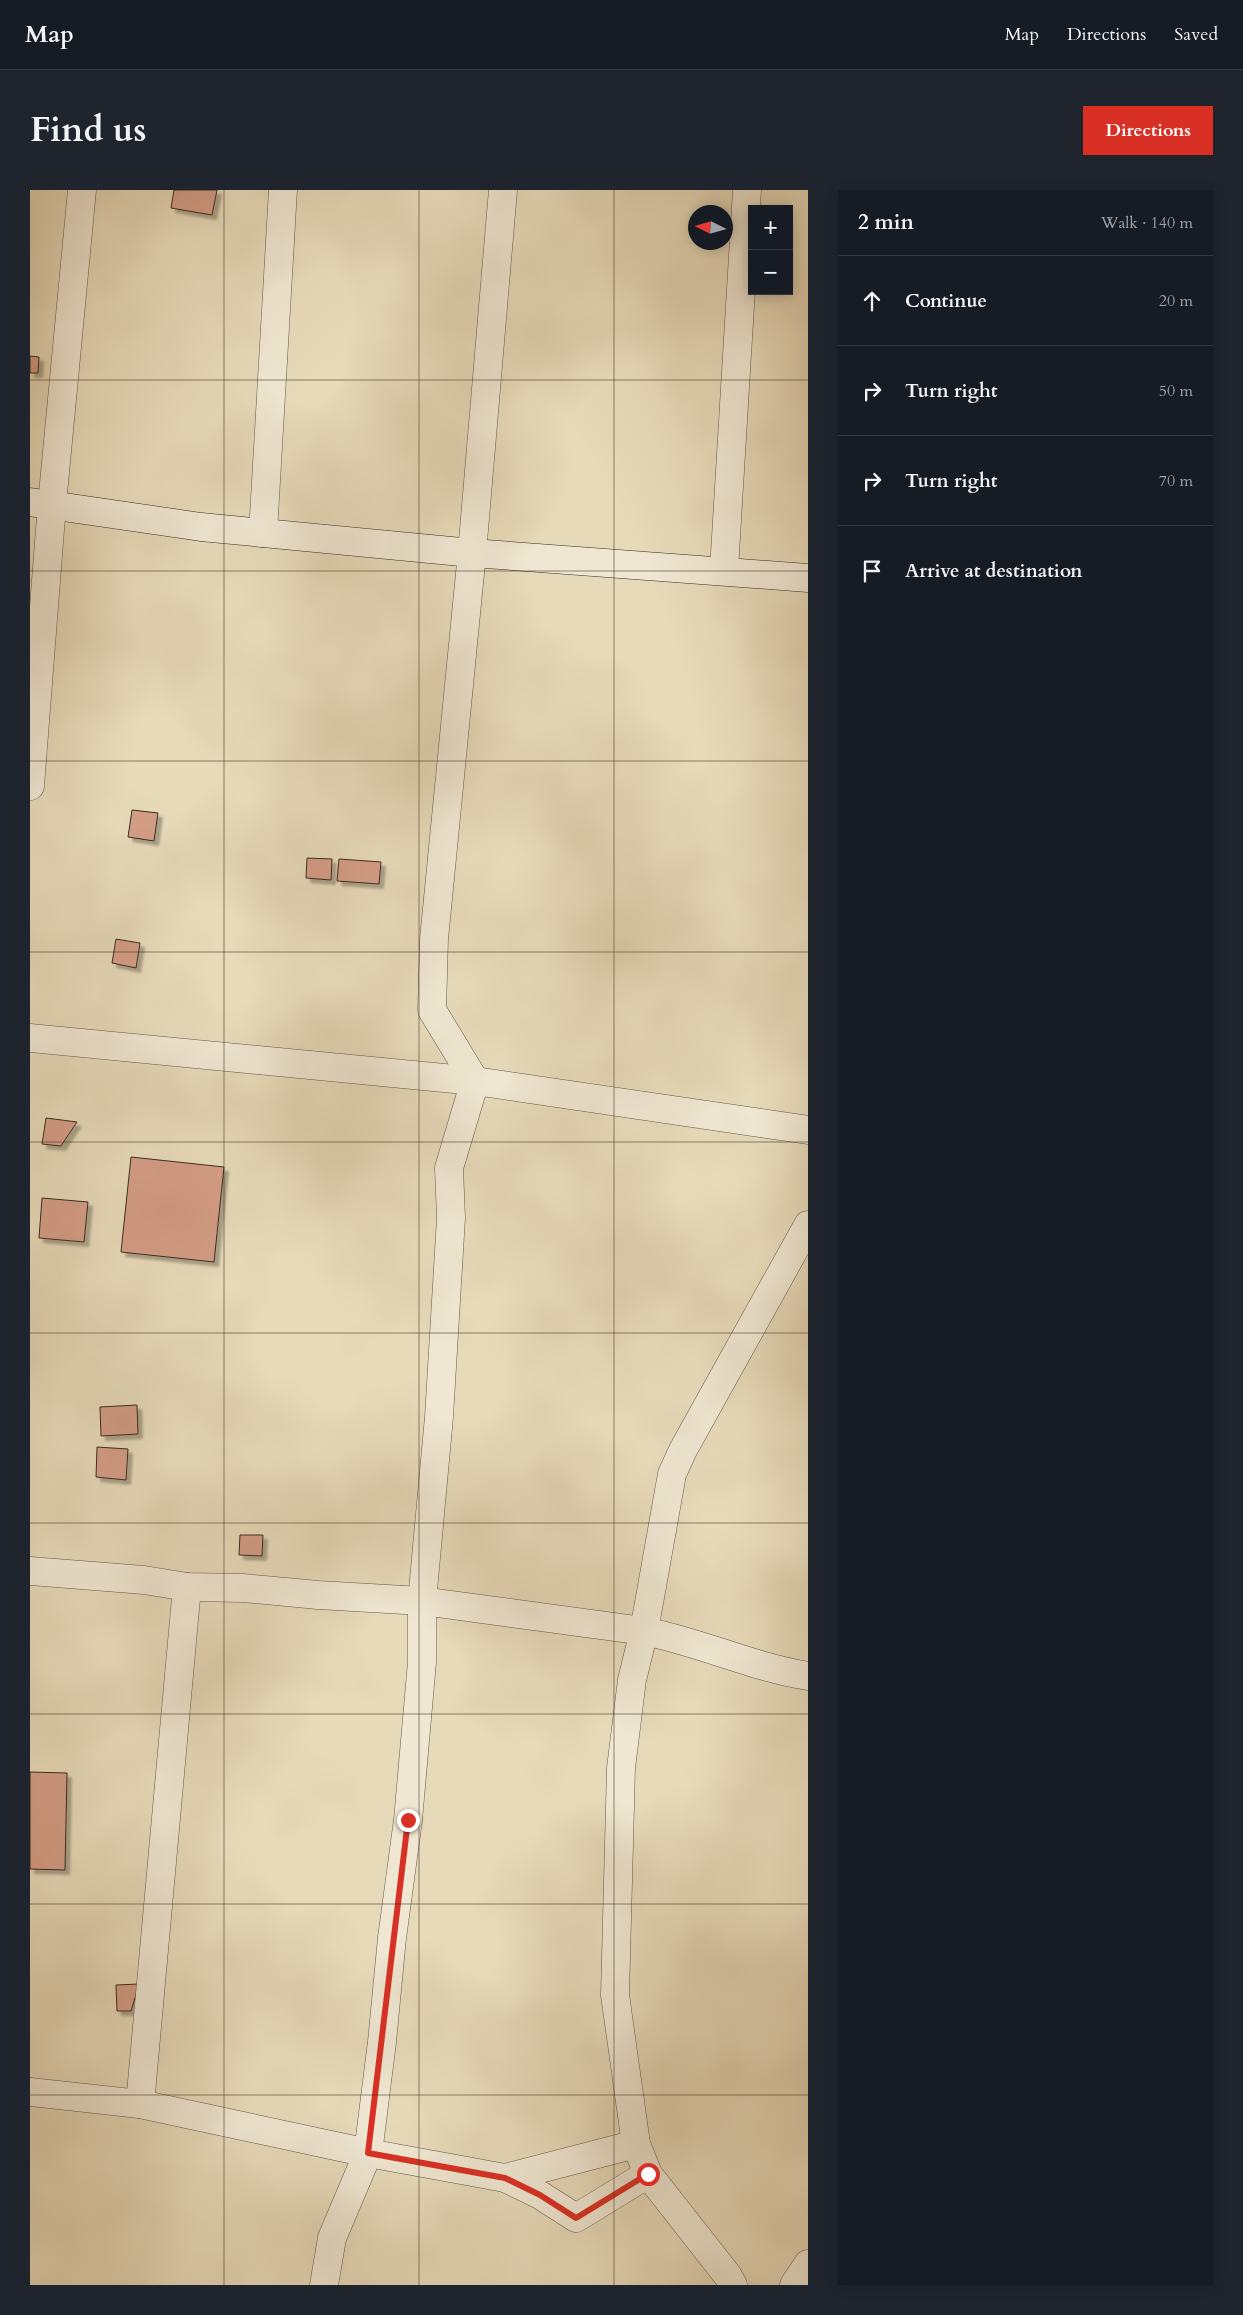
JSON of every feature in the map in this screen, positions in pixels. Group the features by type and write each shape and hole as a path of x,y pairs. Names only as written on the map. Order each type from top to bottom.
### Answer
{"street":[{"path":"30,786 41,503 82,190"},
{"path":"263,533 283,190"},
{"path":"324,2285 332,2238 368,2153 408,1820 422,1662 422,1600 438,1417 451,1218 449,1168 474,1081 432,1010 434,939 472,553 503,190"},
{"path":"724,570 747,190"},
{"path":"41,503 201,527 472,553 724,570 808,578"},
{"path":"30,1038 474,1081 808,1130"},
{"path":"733,2285 728,2276 648,2174 636,2144 615,1995 621,1768 632,1680 644,1631 672,1474 683,1450 808,1225"},
{"path":"30,1572 144,1580 187,1587 243,1588 318,1596 422,1600 676,1637 753,1664 808,1676"},
{"path":"140,2104 187,1587"},
{"path":"30,2092 140,2104 368,2153 505,2178 540,2195 576,2218 648,2174"},
{"path":"505,2178 636,2144"},
{"path":"794,2285 808,2264"}],"building":[{"path":"174,190 217,190 212,215 171,208"},
{"path":"30,356 39,357 38,373 30,373"},
{"path":"132,810 158,813 154,841 128,837"},
{"path":"307,858 332,859 331,880 306,878"},
{"path":"339,859 381,862 379,884 337,881"},
{"path":"116,939 140,943 136,968 112,963"},
{"path":"46,1118 77,1122 61,1146 42,1144"},
{"path":"131,1157 224,1167 214,1262 121,1252"},
{"path":"42,1198 88,1202 84,1242 39,1238"},
{"path":"137,1405 138,1434 101,1436 100,1407"},
{"path":"97,1447 128,1449 126,1480 96,1477"},
{"path":"240,1535 263,1535 262,1556 239,1555"},
{"path":"30,1772 67,1773 65,1870 30,1869"},
{"path":"139,1984 131,2011 117,2011 116,1985"}],"route":[{"path":"408,1820 392,1938 382,2042 368,2153 505,2178 540,2195 576,2218 648,2174"}]}
